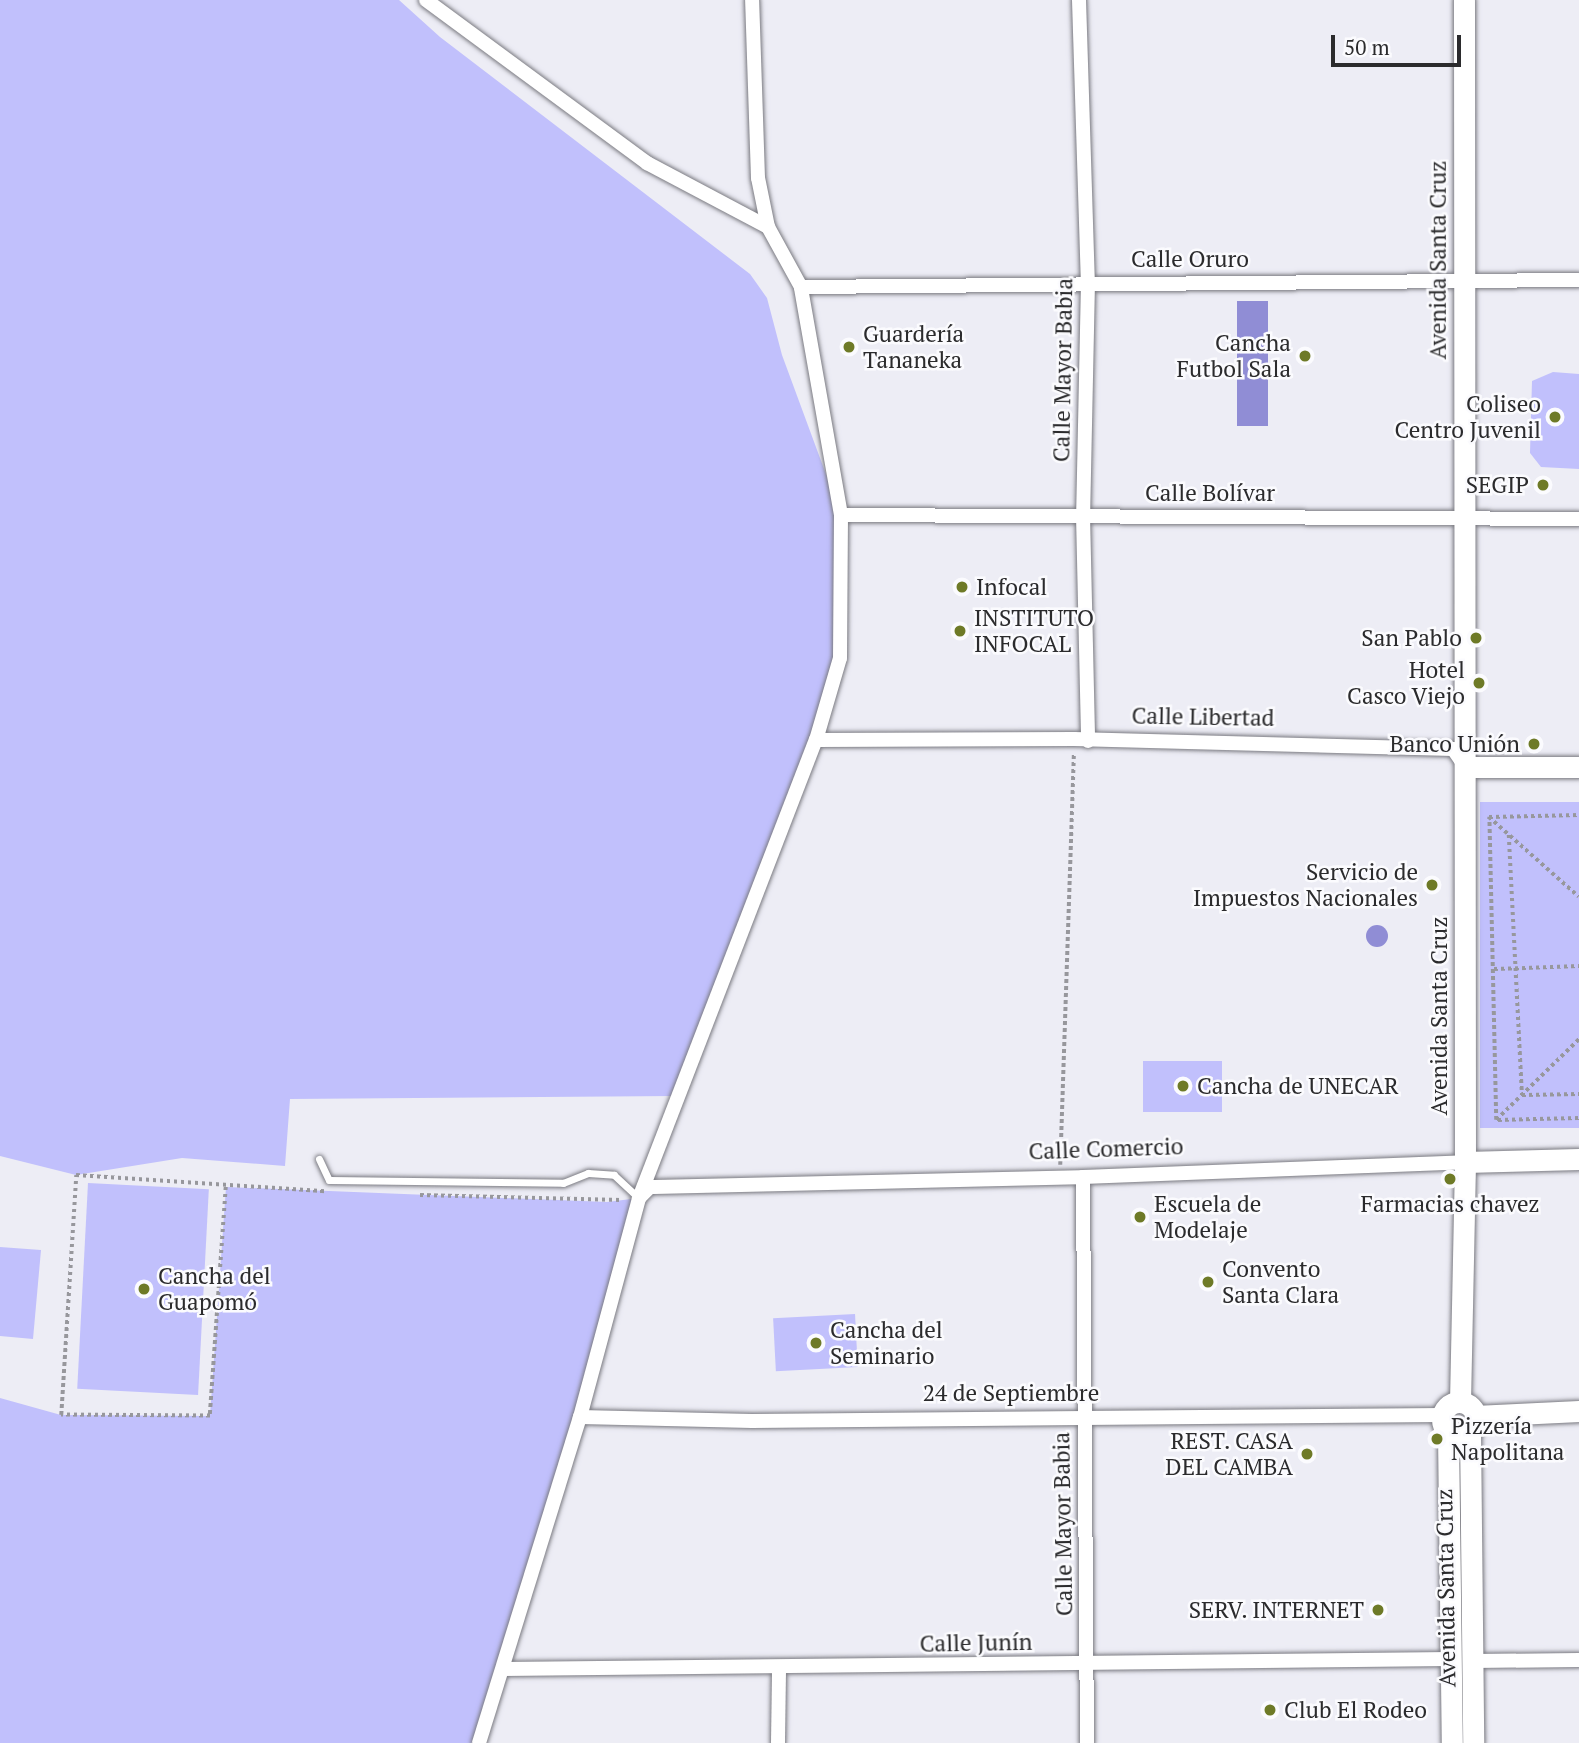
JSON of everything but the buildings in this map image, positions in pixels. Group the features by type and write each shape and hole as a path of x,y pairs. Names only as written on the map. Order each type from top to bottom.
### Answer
{"main road":[{"name":"Avenida Santa Cruz","path":"1464,0 1465,1161 1473,1743"},
{"path":"1466,767 1579,767"},
{"name":"Calle Comercio","path":"1465,1161 1579,1159"},
{"path":"1469,1417 1457,1436 1445,1424 1451,1404 1469,1417 1579,1411"},
{"name":"Avenida Santa Cruz","path":"1445,1424 1451,1743"}],"street":[{"path":"426,0 647,163 768,227"},
{"path":"479,1743 580,1417 639,1198 816,740 839,658 841,515 800,286 768,227 758,178 752,0"},
{"name":"Calle Mayor Babia","path":"1079,0 1088,282 1081,740"},
{"name":"Calle Oruro","path":"800,286 1579,280"},
{"name":"Calle Bolívar","path":"841,515 1579,519"},
{"name":"Calle Libertad","path":"816,740 1081,740 1453,749 1466,767"},
{"name":"Calle Comercio","path":"639,1198 650,1187 1083,1177 1465,1161"},
{"name":"Calle Mayor Babia","path":"1083,1177 1087,1743"},
{"name":"24 de Septiembre","path":"580,1417 1084,1418 1445,1424"},
{"name":"Calle Junín","path":"503,1669 779,1669 1450,1660"},
{"path":"1472,1661 1579,1660"},
{"path":"778,1743 779,1669"}],"lane":[{"path":"319,1159 329,1180 563,1183 588,1173 614,1175 639,1198"}],"path":[{"path":"1060,1177 1081,740"},
{"path":"1489,817 1579,815"},
{"path":"1489,817 1579,897"},
{"path":"1489,817 1496,1120"},
{"path":"1509,835 1522,1095"},
{"path":"1493,969 1579,966"},
{"path":"1496,1120 1579,1039"},
{"path":"1522,1095 1579,1094"},
{"path":"1496,1120 1579,1118"},
{"path":"226,1187 210,1416 61,1415 76,1175 226,1187 337,1192"},
{"path":"418,1195 607,1202"}],"shaded area":[{"path":"0,0 399,0 440,37 750,274 767,298 782,355 841,515 840,658 675,1096 290,1099 285,1166 182,1158 76,1175 0,1156"},
{"path":"1237,301 1268,301 1268,426 1237,426"},
{"name":"Coliseo Centro Juvenil","path":"1553,372 1579,374 1579,469 1541,467 1530,453 1532,381"},
{"path":"1480,802 1579,802 1579,1128 1480,1128"},
{"path":"1373,925 1381,925 1388,932 1388,940 1381,947 1373,947 1366,940 1366,932"},
{"name":"Cancha de UNECAR","path":"1143,1061 1222,1061 1222,1112 1143,1112"},
{"name":"Cancha del Guapomó","path":"88,1183 209,1189 198,1395 77,1389"},
{"path":"226,1187 607,1202 639,1198 479,1743 0,1743 0,1398 61,1415 210,1416"},
{"path":"0,1247 41,1250 33,1339 0,1336"},
{"name":"Cancha del Seminario","path":"855,1314 858,1367 776,1371 773,1318"}],"place":[{"name":"Guardería Tananeka","path":"849,347"},
{"name":"Cancha Futbol Sala","path":"1305,356"},
{"name":"Coliseo Centro Juvenil","path":"1555,417"},
{"name":"SEGIP","path":"1543,485"},
{"name":"Infocal","path":"962,587"},
{"name":"INSTITUTO INFOCAL","path":"960,631"},
{"name":"San Pablo","path":"1476,638"},
{"name":"Hotel Casco Viejo","path":"1479,683"},
{"name":"Banco Unión","path":"1534,744"},
{"name":"Servicio de Impuestos Nacionales","path":"1432,885"},
{"name":"Cancha de UNECAR","path":"1183,1086"},
{"name":"Farmacias chavez","path":"1450,1179"},
{"name":"Escuela de Modelaje","path":"1140,1217"},
{"name":"Convento Santa Clara","path":"1208,1282"},
{"name":"Cancha del Guapomó","path":"144,1289"},
{"name":"Cancha del Seminario","path":"816,1343"},
{"name":"Pizzería Napolitana","path":"1437,1439"},
{"name":"REST. CASA DEL CAMBA","path":"1307,1454"},
{"name":"SERV. INTERNET","path":"1378,1610"},
{"name":"Club El Rodeo","path":"1270,1710"}]}
